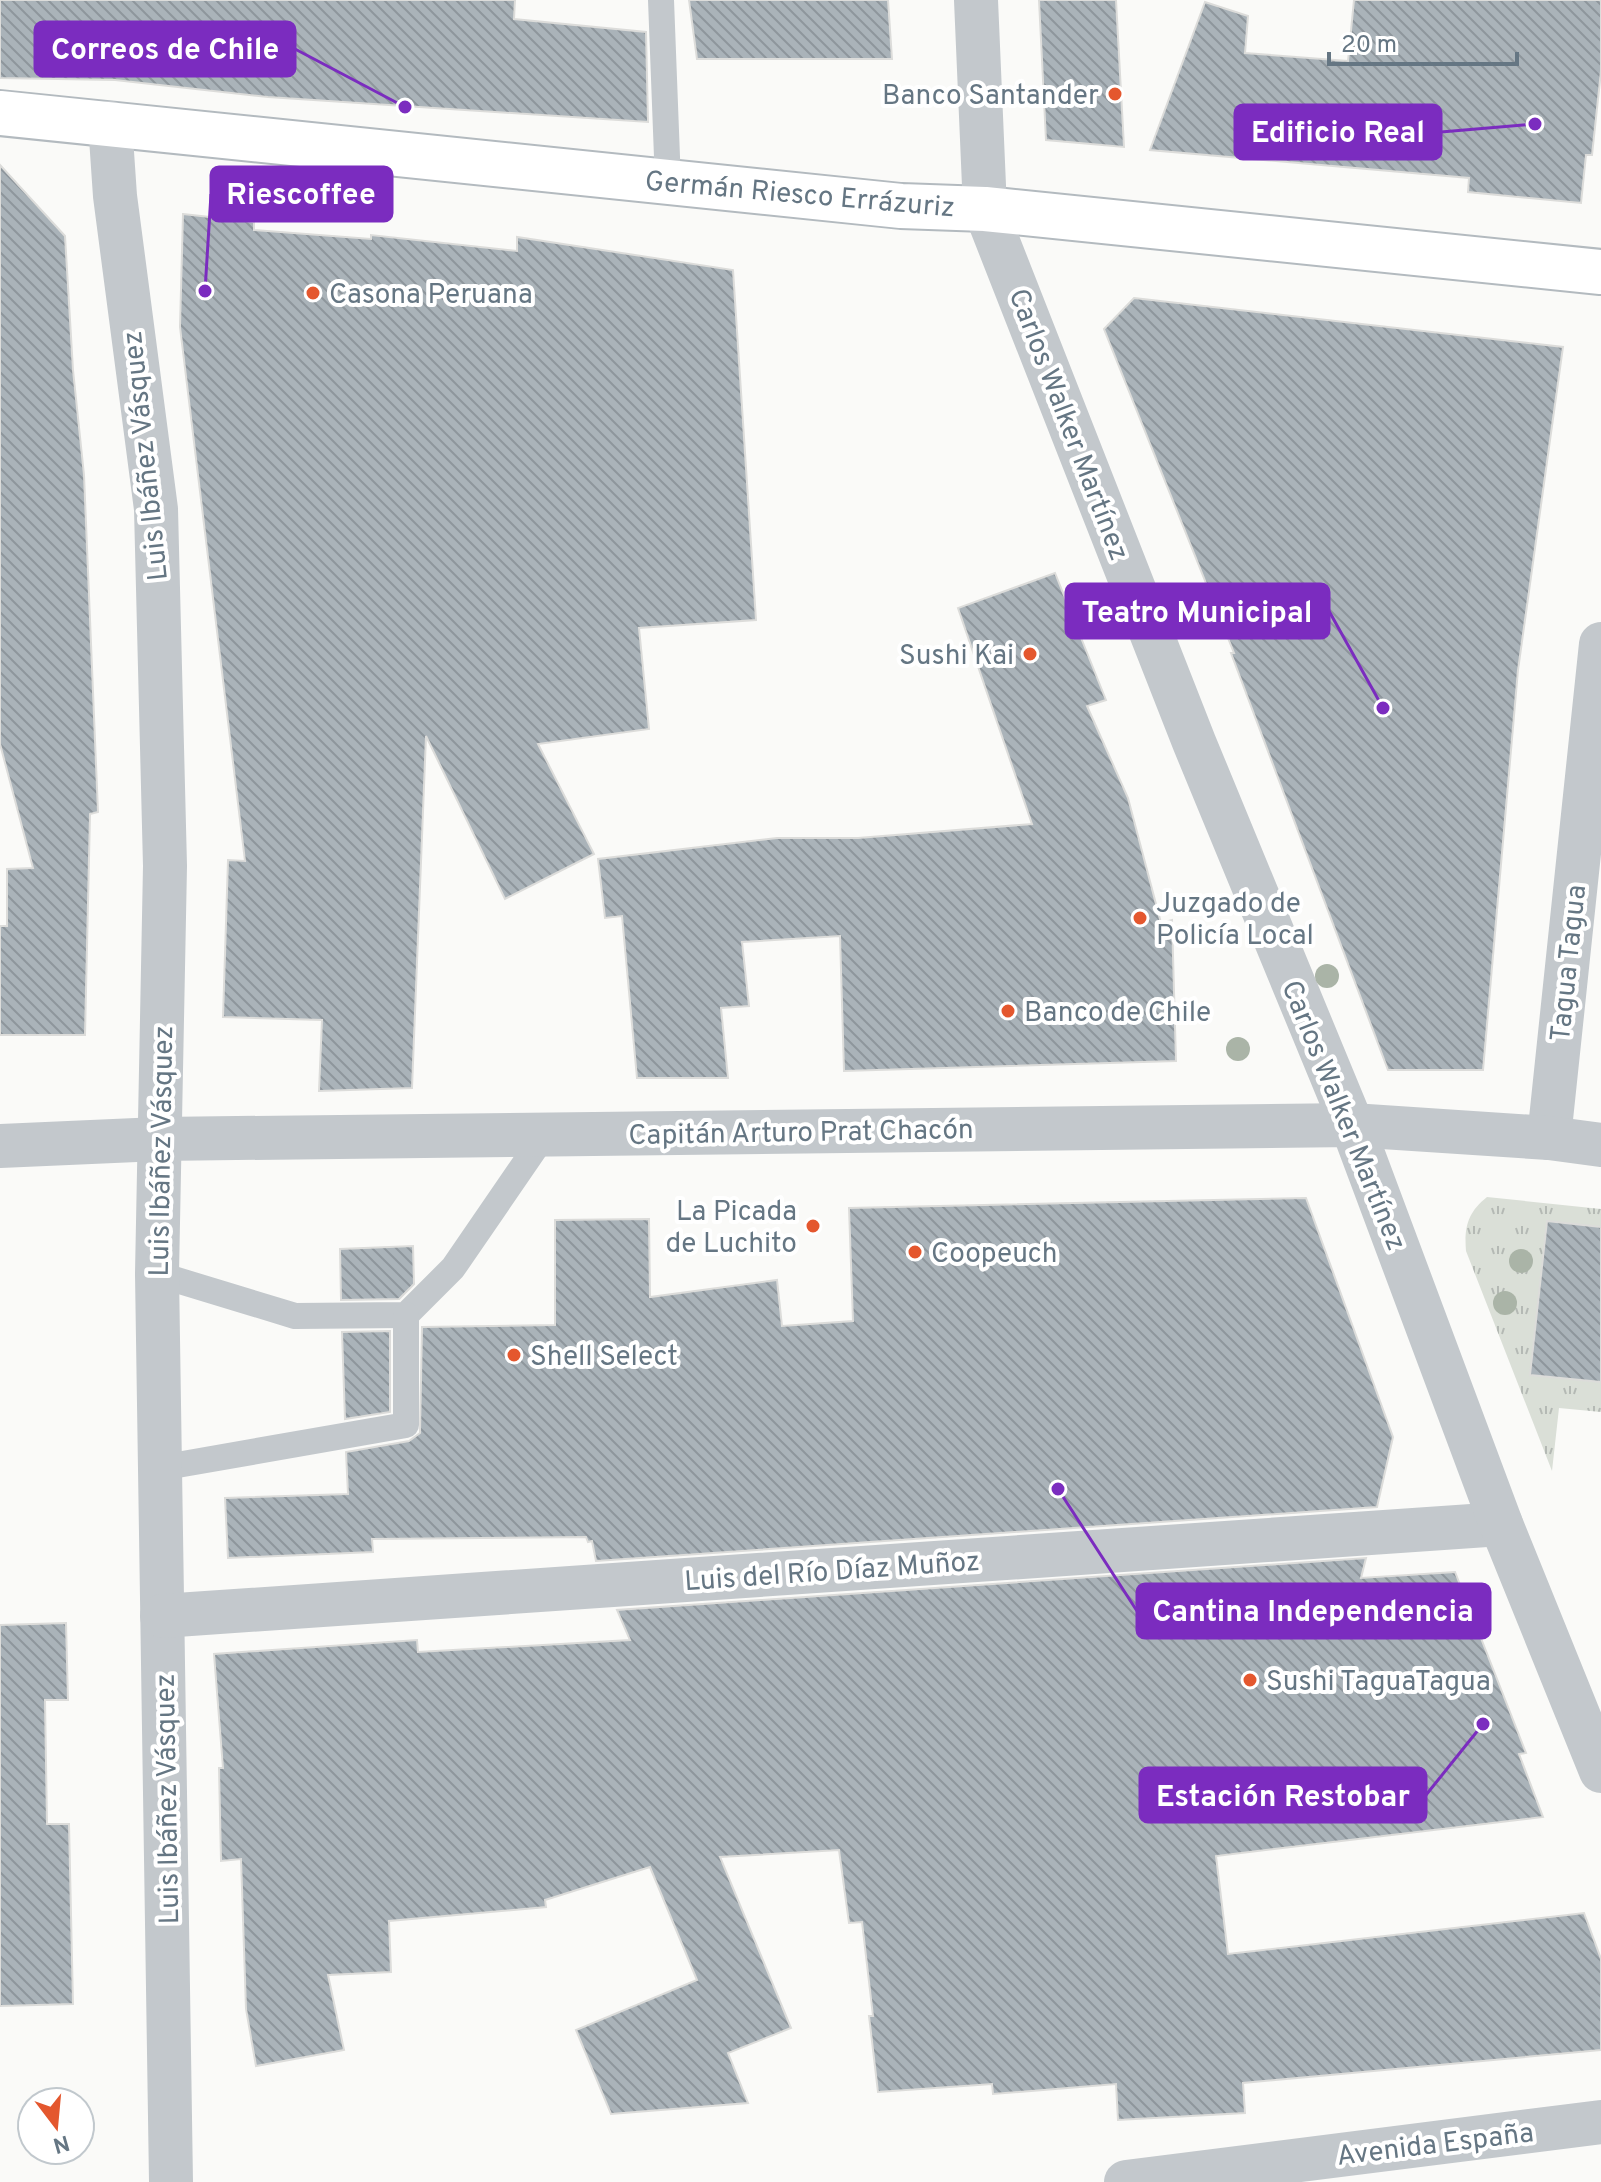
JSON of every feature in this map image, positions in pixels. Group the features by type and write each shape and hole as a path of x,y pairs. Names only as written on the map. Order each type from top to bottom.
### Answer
{"main road":[{"name":"Germán Riesco Errázuriz","path":"0,113 668,183 901,206 985,209 1601,272"}],"street":[{"name":"Carlos Walker Martínez","path":"976,0 985,209 1194,742 1352,1125 1501,1524 1601,1771"},
{"name":"Luis Ibáñez Vásquez","path":"110,123 115,196 156,509 165,866 157,1274 171,2182"},
{"name":"Tagua Tagua","path":"1549,1138 1601,644"},
{"name":"Capitán Arturo Prat Chacón","path":"0,1146 159,1139 1352,1125 1549,1138 1601,1145"},
{"name":"Luis del Río Díaz Muñoz","path":"162,1616 1501,1524"},
{"name":"Avenida España","path":"1126,2182 1601,2122"}],"lane":[{"path":"661,0 668,183"},
{"path":"157,1274 295,1316 406,1315 453,1268 545,1134"},
{"path":"160,1468 406,1425 406,1315"}],"green space":[{"path":"1487,1197 1601,1209 1601,1227 1547,1222 1531,1374 1601,1382 1601,1412 1559,1408 1552,1471 1466,1251 1469,1221 1475,1208"}],"building":[{"path":"0,0 515,0 514,19 646,32 648,122 268,97 115,80 0,78"},
{"path":"689,0 888,0 892,59 697,59"},
{"path":"1039,0 1116,0 1124,147 1046,140"},
{"path":"1354,0 1601,0 1601,71 1592,155 1586,155 1581,203 1468,192 1469,178 1150,150 1205,2 1248,16 1245,53 1348,61"},
{"path":"0,165 65,236 73,370 84,475 98,812 90,814 85,1035 0,1035 0,926 7,926 7,869 33,868 0,744"},
{"path":"183,214 254,222 254,230 371,239 371,235 517,251 517,237 733,270 756,620 639,628 649,729 538,744 594,854 505,899 426,736 412,1088 319,1091 322,1020 223,1017 228,860 245,861 180,327"},
{"path":"1134,298 1563,347 1518,670 1483,1070 1388,1070 1231,653 1234,653 1104,329"},
{"path":"1055,573 1106,700 1087,706 1128,798 1161,923 1172,920 1176,1061 844,1071 840,936 742,942 749,1006 721,1008 728,1078 637,1078 622,916 605,918 598,859 777,838 858,838 1032,824 958,608"},
{"path":"1306,1198 1393,1437 1377,1507 596,1561 592,1541 588,1542 586,1537 372,1539 373,1552 228,1558 225,1498 348,1494 346,1452 409,1441 420,1433 422,1327 555,1325 555,1220 649,1219 650,1297 777,1280 782,1326 853,1321 849,1208"},
{"path":"1547,1221 1601,1227 1601,1382 1530,1375"},
{"path":"413,1246 414,1284 399,1299 341,1300 340,1249"},
{"path":"390,1331 390,1412 345,1419 342,1332"},
{"path":"1366,1558 1361,1578 1455,1572 1526,1753 1519,1754 1543,1817 1216,1856 1228,1954 1584,1913 1601,1959 1601,2050 1243,2083 1245,2113 1118,2120 1116,2084 993,2094 992,2084 878,2092 862,1922 849,1923 839,1850 720,1857 791,2028 728,2053 748,2103 611,2114 576,2030 697,1980 650,1867 545,1900 546,1907 389,1921 391,1972 328,1975 344,2050 256,2066 246,2009 241,1859 221,1861 219,1768 223,1768 214,1654 417,1640 418,1652 630,1640 617,1610"},
{"path":"66,1623 68,1700 45,1700 47,1824 69,1824 73,2004 0,2006 0,1625"}],"place":[{"name":"Banco Santander","path":"1115,94"},
{"name":"Correos de Chile","path":"405,107"},
{"name":"Edificio Real","path":"1535,124"},
{"name":"Riescoffee","path":"205,291"},
{"name":"Casona Peruana","path":"313,293"},
{"name":"Sushi Kai","path":"1030,654"},
{"name":"Teatro Municipal","path":"1383,708"},
{"name":"Juzgado de Policía Local","path":"1140,918"},
{"name":"Banco de Chile","path":"1008,1011"},
{"name":"La Picada de Luchito","path":"813,1226"},
{"name":"Coopeuch","path":"915,1252"},
{"name":"Shell Select","path":"514,1355"},
{"name":"Cantina Independencia","path":"1058,1489"},
{"name":"Sushi TaguaTagua","path":"1250,1680"},
{"name":"Estación Restobar","path":"1483,1724"}]}
